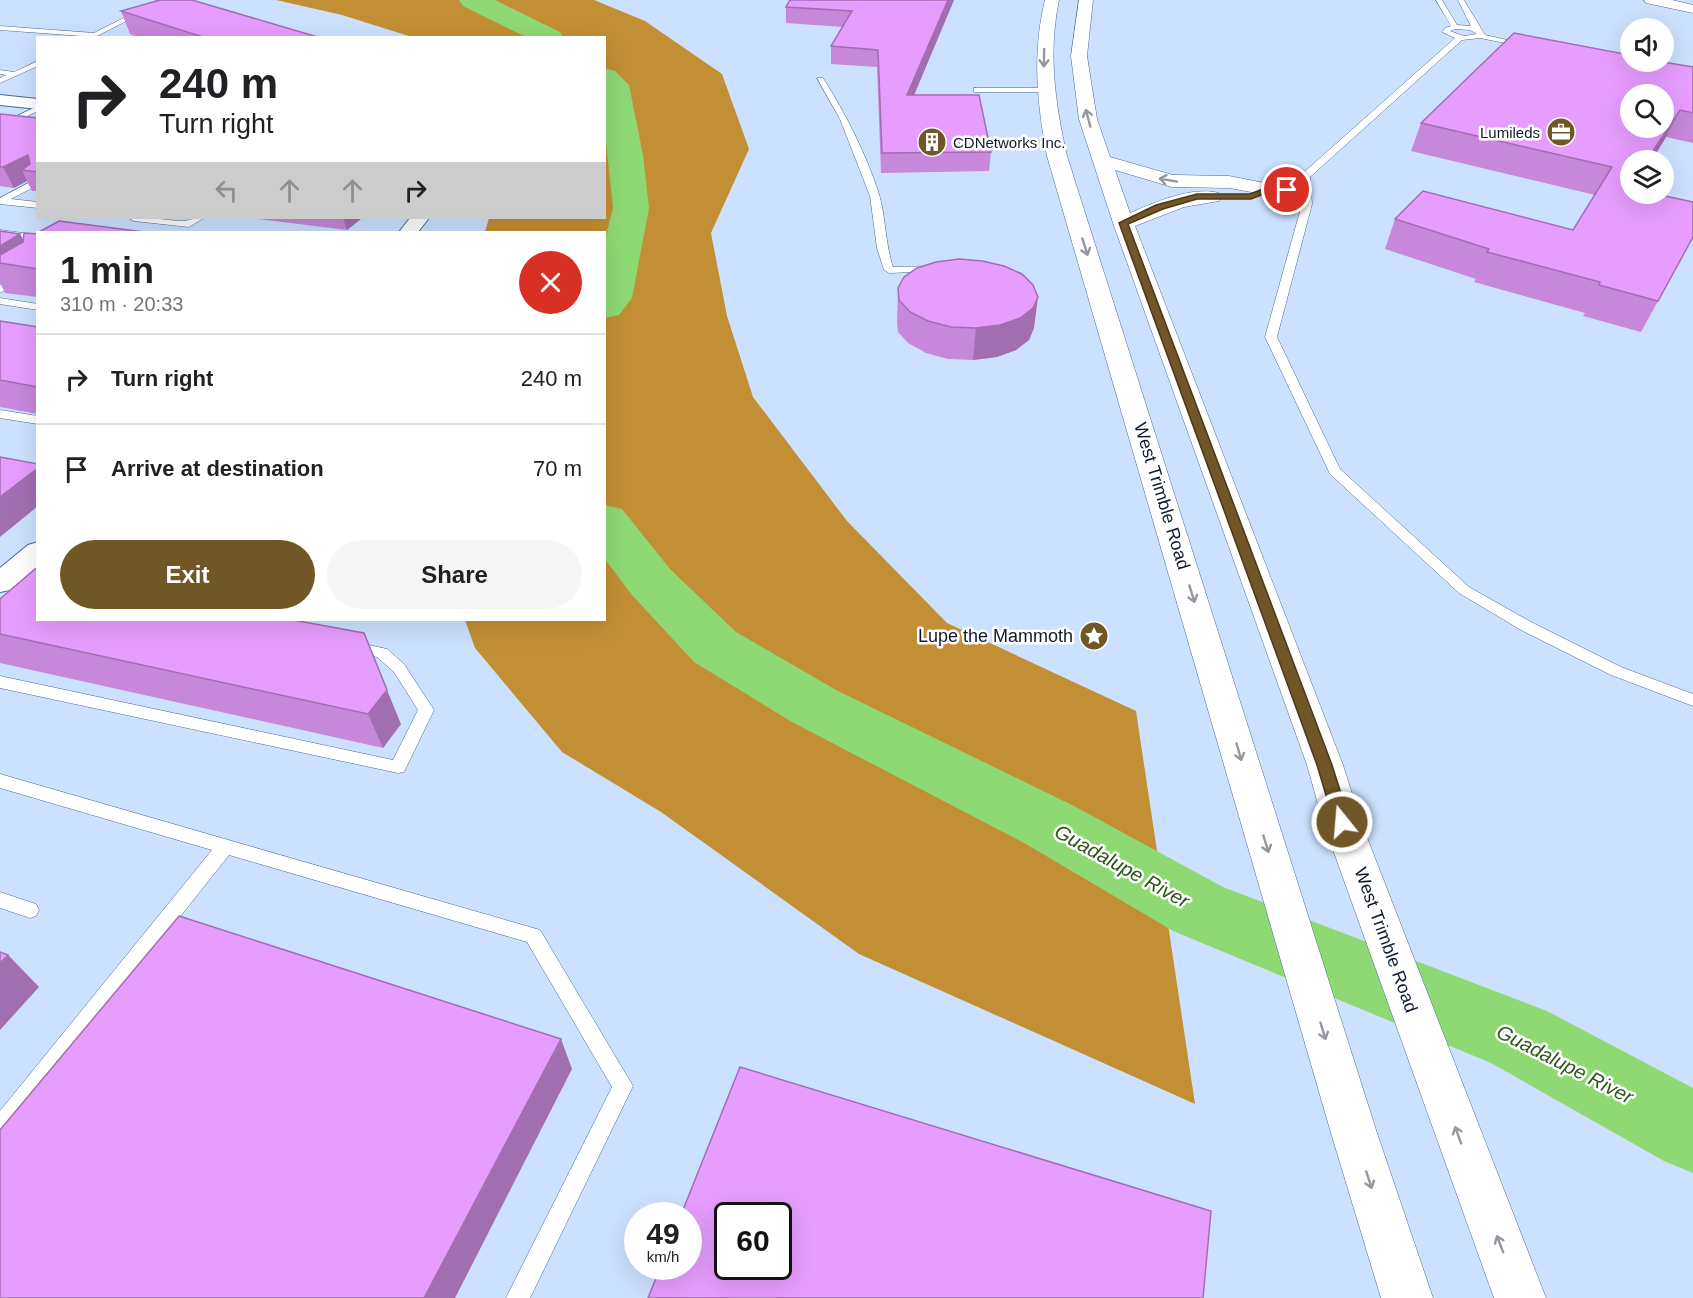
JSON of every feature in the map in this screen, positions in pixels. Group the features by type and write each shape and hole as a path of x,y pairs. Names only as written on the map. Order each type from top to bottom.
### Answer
{"main road":[{"name":"West Trimble Road","path":"1052,0 1044,53 1045,90 1047,114 1057,156 1354,1133 1407,1298"},
{"name":"West Trimble Road","path":"1086,0 1079,56 1088,119 1101,159 1324,765 1342,822 1521,1298"},
{"path":"1651,0 1693,9"},
{"path":"1683,0 1693,2"},
{"path":"1101,159 1172,181 1251,196 1268,189"},
{"path":"1123,223 1160,207 1197,197 1213,189"}],"street":[{"path":"0,100 36,106"},
{"path":"409,231 419,219"},
{"path":"13,575 36,553"}],"lane":[{"path":"96,36 161,0 174,3"},
{"path":"1440,0 1458,32"},
{"path":"1461,0 1479,33"},
{"path":"0,28 84,36"},
{"path":"1458,32 1479,33"},
{"path":"1530,46 1479,33 1458,32 1305,176 1306,204 1271,337 1334,471 1464,590 1526,626 1616,671 1693,700"},
{"path":"0,81 36,64"},
{"path":"0,72 15,74"},
{"path":"820,80 844,119 875,196 882,248 889,270 948,269"},
{"path":"977,90 1045,90"},
{"path":"0,127 36,107"},
{"path":"1,201 36,182"},
{"path":"1268,189 1305,191"},
{"path":"1,201 36,205"},
{"path":"143,219 189,224 197,219"},
{"path":"0,233 36,238"},
{"path":"0,290 36,267"},
{"path":"0,301 36,307"},
{"path":"0,414 36,420"},
{"path":"0,682 398,767 426,710 399,668 382,653 337,643"},
{"path":"0,781 533,936 623,1086 518,1298"},
{"path":"0,1128 224,848"},
{"path":"0,900 30,910"}],"shaded area":[{"path":"276,0 594,0 645,21 722,74 749,149 711,233 727,316 753,397 847,521 947,623 1136,711 1195,1104 859,954 661,812 562,752 475,648 465,621 606,621 606,231 485,231 489,219 606,219 606,36 409,36 342,15"}],"building":[{"path":"160,0 192,0 314,36 200,36 121,11"},
{"path":"790,0 948,0 907,95 979,95 991,152 882,153 878,50 831,46 852,11 786,7"},
{"path":"1514,33 1620,53 1620,72 1674,72 1674,64 1693,67 1693,113 1680,110 1674,119 1674,84 1620,84 1620,138 1662,138 1654,150 1620,150 1620,204 1674,204 1674,198 1693,202 1693,237 1658,301 1599,285 1600,282 1487,252 1489,249 1395,219 1423,191 1573,230 1612,167 1421,123"},
{"path":"0,114 36,118 36,172 22,170 30,164 28,155 0,167"},
{"path":"59,221 136,231 41,231"},
{"path":"0,231 20,234 0,246"},
{"path":"24,233 36,234 36,269 0,263 0,255 23,242"},
{"path":"959,259 1004,266 1022,274 1033,285 1038,297 1033,308 1020,318 1000,325 976,328 951,327 928,321 910,312 899,300 898,288 904,277 917,268 936,262"},
{"path":"0,321 36,327 36,387 0,380"},
{"path":"0,457 36,464 36,470 0,497"},
{"path":"35,569 36,621 298,621 364,633 387,690 368,714 0,634 0,599"},
{"path":"179,916 561,1039 424,1298 0,1298 0,1130"},
{"path":"0,952 8,955 0,963"},
{"path":"740,1067 1211,1211 1203,1298 648,1298 655,1280 702,1280 702,1202 686,1202"}],"waterway":[{"name":"Guadalupe River","path":"472,0 503,13 546,36"},
{"name":"Guadalupe River","path":"606,79 614,85 626,155 631,208 612,298 606,304"},
{"name":"Guadalupe River","path":"606,524 651,582 715,647 814,706 1050,825 1198,909 1519,1037 1693,1132"}],"place":[{"name":"Lumileds","path":"1561,132"},
{"name":"CDNetworks Inc.","path":"932,142"},
{"name":"Lupe the Mammoth","path":"1094,636"}],"route":[{"path":"1287,190 1268,189 1251,196 1197,197 1160,207 1123,223 1324,765 1342,822"}]}
